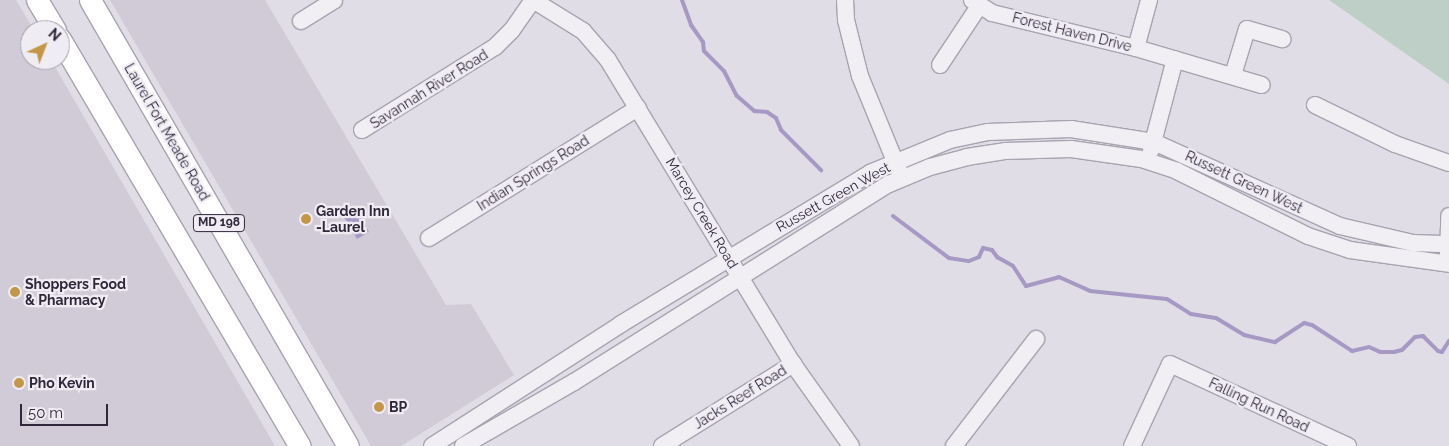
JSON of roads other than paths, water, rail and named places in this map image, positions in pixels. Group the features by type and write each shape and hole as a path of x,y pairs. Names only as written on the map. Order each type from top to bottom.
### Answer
{"main road":[{"path":"37,0 49,20"},
{"name":"Laurel Fort Meade Road","path":"90,0 348,446"},
{"name":"MD 198","path":"70,56 300,446"}],"street":[{"path":"301,21 334,0"},
{"name":"Marcey Creek Road","path":"533,0 568,20 597,44 638,108 793,364 852,446"},
{"name":"Savannah River Road","path":"362,130 495,47 512,30 533,0"},
{"path":"845,0 851,48 903,178"},
{"path":"1136,48 1148,0"},
{"path":"940,65 976,3"},
{"name":"Forest Haven Drive","path":"976,3 992,13 1136,48 1262,85"},
{"path":"1233,75 1247,29 1283,39"},
{"path":"1147,162 1154,142 1175,59"},
{"path":"1315,104 1395,144 1449,163"},
{"name":"Indian Springs Road","path":"429,238 638,108"},
{"name":"Russett Green West","path":"432,446 728,257 895,161 950,140 1029,128 1071,129 1154,142 1340,226 1413,244 1449,244"},
{"name":"Russett Green West","path":"463,446 741,279 903,178 967,157 1005,151 1071,149 1147,162 1177,171 1316,238 1368,253 1448,264"},
{"path":"1448,264 1449,216"},
{"path":"954,446 1036,339"},
{"name":"Jacks Reef Road","path":"662,446 793,364"},
{"name":"Falling Run Road","path":"1132,446 1170,364 1348,446"}],"waterway":[{"path":"682,0 691,25 703,42 704,51 724,71 737,96 754,111 767,112 776,118 781,130 821,170"},
{"path":"893,216 949,258 969,261 979,257 983,248 992,250 997,257 1013,266 1026,286 1059,277 1090,291 1167,299 1191,314 1216,318 1244,335 1275,342 1304,323 1312,325 1352,351 1369,347 1380,352 1394,352 1402,350 1415,337 1423,336 1438,351 1442,352 1449,341"}],"place":[{"name":"Garden Inn -Laurel","path":"306,219"},
{"name":"Shoppers Food & Pharmacy","path":"15,292"},
{"name":"Pho Kevin","path":"19,383"},
{"name":"BP","path":"379,407"}]}
